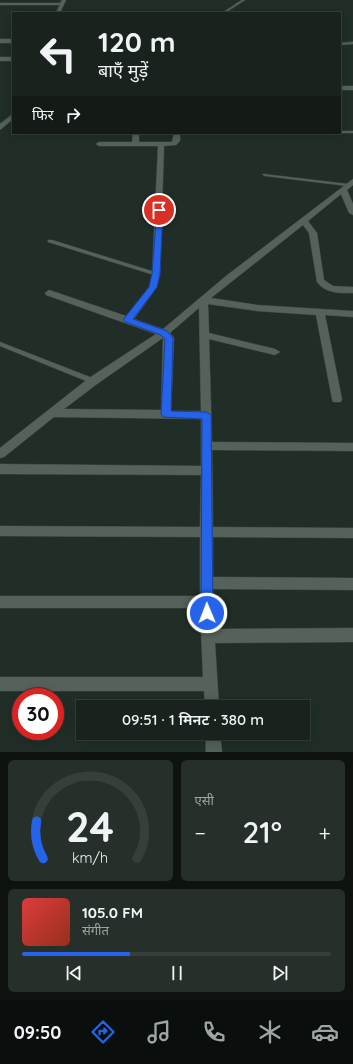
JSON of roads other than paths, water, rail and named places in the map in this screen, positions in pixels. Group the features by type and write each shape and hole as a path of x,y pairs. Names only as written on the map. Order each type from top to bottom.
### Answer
{"street":[{"path":"0,4 28,6 63,2"},
{"path":"58,12 63,2"},
{"path":"0,41 12,41"},
{"path":"0,60 12,60"},
{"path":"341,88 353,88"},
{"path":"0,128 12,117"},
{"path":"0,120 8,122"},
{"path":"135,144 136,134"},
{"path":"98,144 176,143 177,134"},
{"path":"128,320 153,287 156,274 161,144"},
{"path":"350,183 352,211"},
{"path":"3,448 93,381 164,333 229,278 304,221 350,183"},
{"path":"304,221 313,232 320,280 323,285 333,289 353,290"},
{"path":"49,293 164,333 169,338 166,414"},
{"path":"203,300 257,308 353,314"},
{"path":"203,300 207,446 206,602 211,700"},
{"path":"320,313 337,398"},
{"path":"204,335 275,352"},
{"path":"52,412 206,415"},
{"path":"207,446 353,447"},
{"path":"0,469 206,470"},
{"path":"0,531 353,533"},
{"path":"206,583 353,584"},
{"path":"0,602 206,602"},
{"path":"208,636 353,635"},
{"path":"0,684 210,684"},
{"path":"213,740 214,752"}],"lane":[{"path":"225,12 244,0"},
{"path":"341,44 353,43"},
{"path":"341,132 353,132"},
{"path":"265,175 350,183"},
{"path":"50,241 156,274"},
{"path":"0,344 93,381"}]}
